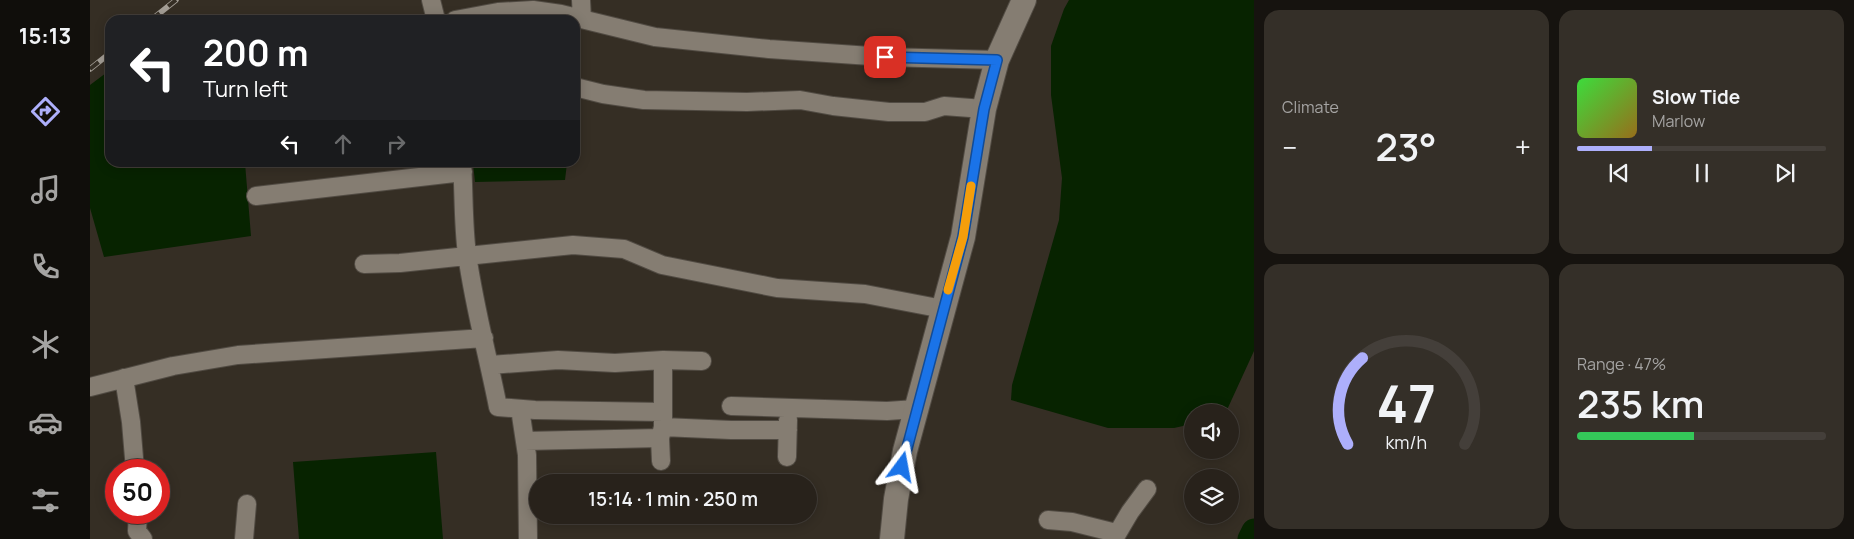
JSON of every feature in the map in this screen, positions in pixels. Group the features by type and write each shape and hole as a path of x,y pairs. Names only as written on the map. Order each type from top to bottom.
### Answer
{"main road":[{"path":"892,539 896,499 905,451 963,237 984,109 997,60 1024,0"}],"street":[{"path":"431,0 435,15"},
{"path":"582,0 582,19 655,37 750,47 885,57 997,60"},
{"path":"482,15 533,10 560,15"},
{"path":"580,88 603,94 644,100 747,102 800,100 833,106 889,112 925,112 944,106 984,109"},
{"path":"256,196 462,167 468,256 498,407 662,425 731,430 788,430"},
{"path":"364,264 573,245 624,249 662,265 778,288 865,294 943,309"},
{"path":"90,387 173,366 238,355 484,338"},
{"path":"490,365 558,360 615,363 663,360 702,361"},
{"path":"661,461 663,360"},
{"path":"124,378 131,422 134,459"},
{"path":"731,406 888,411 916,410"},
{"path":"787,457 789,407"},
{"path":"520,409 527,455 528,539"},
{"path":"525,441 662,425"},
{"path":"1048,520 1069,531 1115,536 1147,489"},
{"path":"244,539 248,504"},
{"path":"137,524 137,530 142,539"}],"shaded area":[{"path":"1069,0 1254,0 1254,351 1230,404 1184,404 1184,426 1174,428 1108,428 1011,400 1012,385 1059,220 1062,178 1051,95 1051,46"},
{"path":"105,74 105,167 245,167 251,236 104,257 90,208 90,85"},
{"path":"474,167 567,167 565,180 475,182"},
{"path":"436,452 443,539 299,539 293,462"}],"waterway":[{"path":"1250,539 1254,531"}],"railway":[{"path":"157,15 176,0"},
{"path":"90,69 105,57"}],"slow traffic":[{"path":"948,290 963,237 971,186"}],"route":[{"path":"885,57 997,60 984,109 963,237 902,467"}]}
